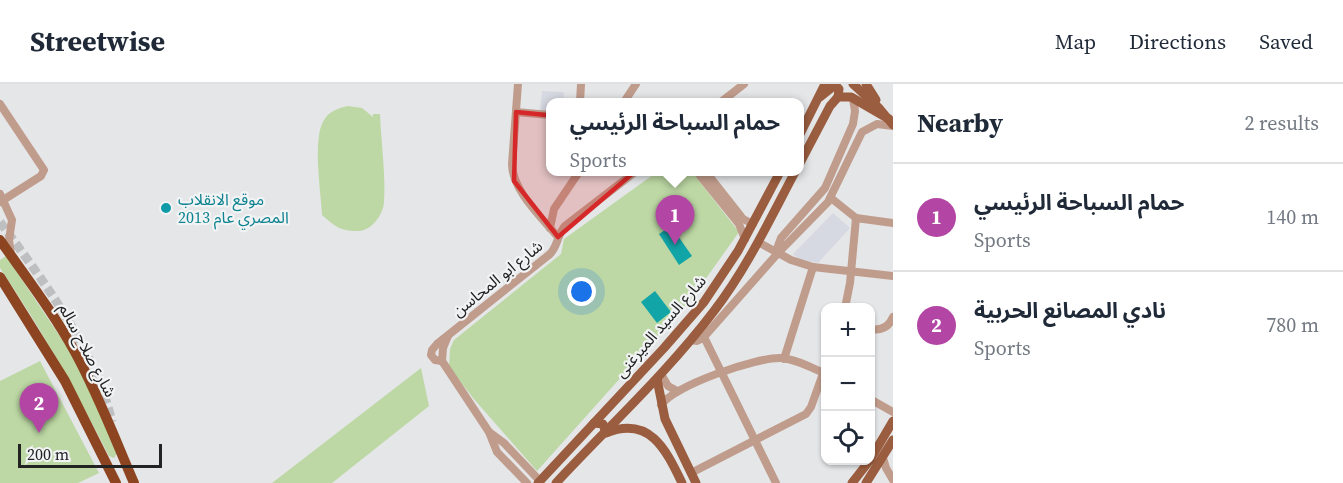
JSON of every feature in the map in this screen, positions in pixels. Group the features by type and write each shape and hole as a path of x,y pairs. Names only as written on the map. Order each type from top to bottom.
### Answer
{"highway":[{"name":"شارع صلاح سالم","path":"0,240 45,302 74,351 94,389 134,483"},
{"path":"2,283 57,368 116,483"},
{"path":"109,469 124,461"}],"main road":[{"path":"810,112 816,84"},
{"path":"804,125 825,84"},
{"path":"853,84 889,118"},
{"path":"866,84 889,118"},
{"path":"804,155 830,106 838,97 839,89 834,86 818,99"},
{"path":"838,97 846,96 889,118"},
{"name":"شارع السيد الميرغنى","path":"539,482 687,322 724,275 746,239 777,176"},
{"name":"شارع السيد الميرغنى","path":"555,483 606,433 691,340 728,292 758,242 792,176"},
{"path":"659,376 661,405 665,419 696,483"},
{"path":"615,400 614,410 620,418 637,430"},
{"path":"875,452 893,421"},
{"path":"594,423 603,424 606,433 621,428 648,434 661,444 682,483"},
{"path":"866,483 893,440"},
{"path":"852,483 866,465"}],"street":[{"path":"518,84 513,177 518,189 558,237"},
{"path":"627,98 636,84"},
{"path":"728,98 741,85"},
{"path":"774,482 704,337 778,253 779,243 831,198 862,122 853,99"},
{"path":"0,104 44,170 41,176 1,199 12,220 9,240 11,255"},
{"path":"516,112 546,115"},
{"path":"0,120 8,115"},
{"path":"862,122 877,124 889,118"},
{"path":"786,239 824,190 862,122"},
{"path":"550,228 554,210 576,176"},
{"name":"شارع ابو المحاسن","path":"439,349 452,333 553,251 565,226 629,176"},
{"path":"701,176 739,224 746,239"},
{"path":"710,176 743,219 753,224"},
{"path":"831,198 856,218 893,223"},
{"path":"846,303 856,218"},
{"path":"758,242 813,267 893,276"},
{"path":"784,359 813,267"},
{"path":"875,328 884,328 893,317"},
{"name":"شارع السيد الميرغنى","path":"691,340 699,341 704,337"},
{"path":"442,361 435,360 431,353 439,349 442,361 489,432 497,452 527,483"},
{"path":"661,405 677,391 721,372 774,359 784,359 821,370"},
{"path":"659,376 665,384 677,391"},
{"path":"691,473 806,414 821,381"},
{"path":"875,402 893,412"},
{"path":"489,432 504,443 539,482"},
{"path":"883,458 886,470 893,480"}],"highlighted area":[{"path":"516,112 608,121 646,162 558,237 514,181"}],"shaded area":[{"path":"542,91 564,92 563,98 546,98 546,113 540,112"},
{"path":"833,213 850,228 818,263 800,260 793,254"}],"green space":[{"path":"348,106 362,108 373,117 373,114 380,114 384,202 379,217 368,228 359,231 339,228 322,215 318,152 320,128 329,114"},
{"path":"651,176 695,176 739,232 692,298 537,471 449,367 450,349 454,340 561,254 564,239"},
{"path":"6,256 65,344 92,392 117,453 114,458 109,456 58,360 0,268 0,260"},
{"path":"40,361 99,473 78,483 0,483 0,381"},
{"path":"421,368 429,406 332,483 272,483"}],"water":[{"path":"671,226 692,256 679,265 659,234"},
{"path":"655,291 671,312 657,323 641,302"}],"tunnel":[{"path":"0,222 34,268 81,342 94,368 112,422"}],"place":[{"name":"موقع الانقلاب المصري عام 2013","path":"166,208"},
{"name":"حمام السباحة الرئيسي","path":"675,245"},
{"name":"نادي المصانع الحربية","path":"39,433"}]}
